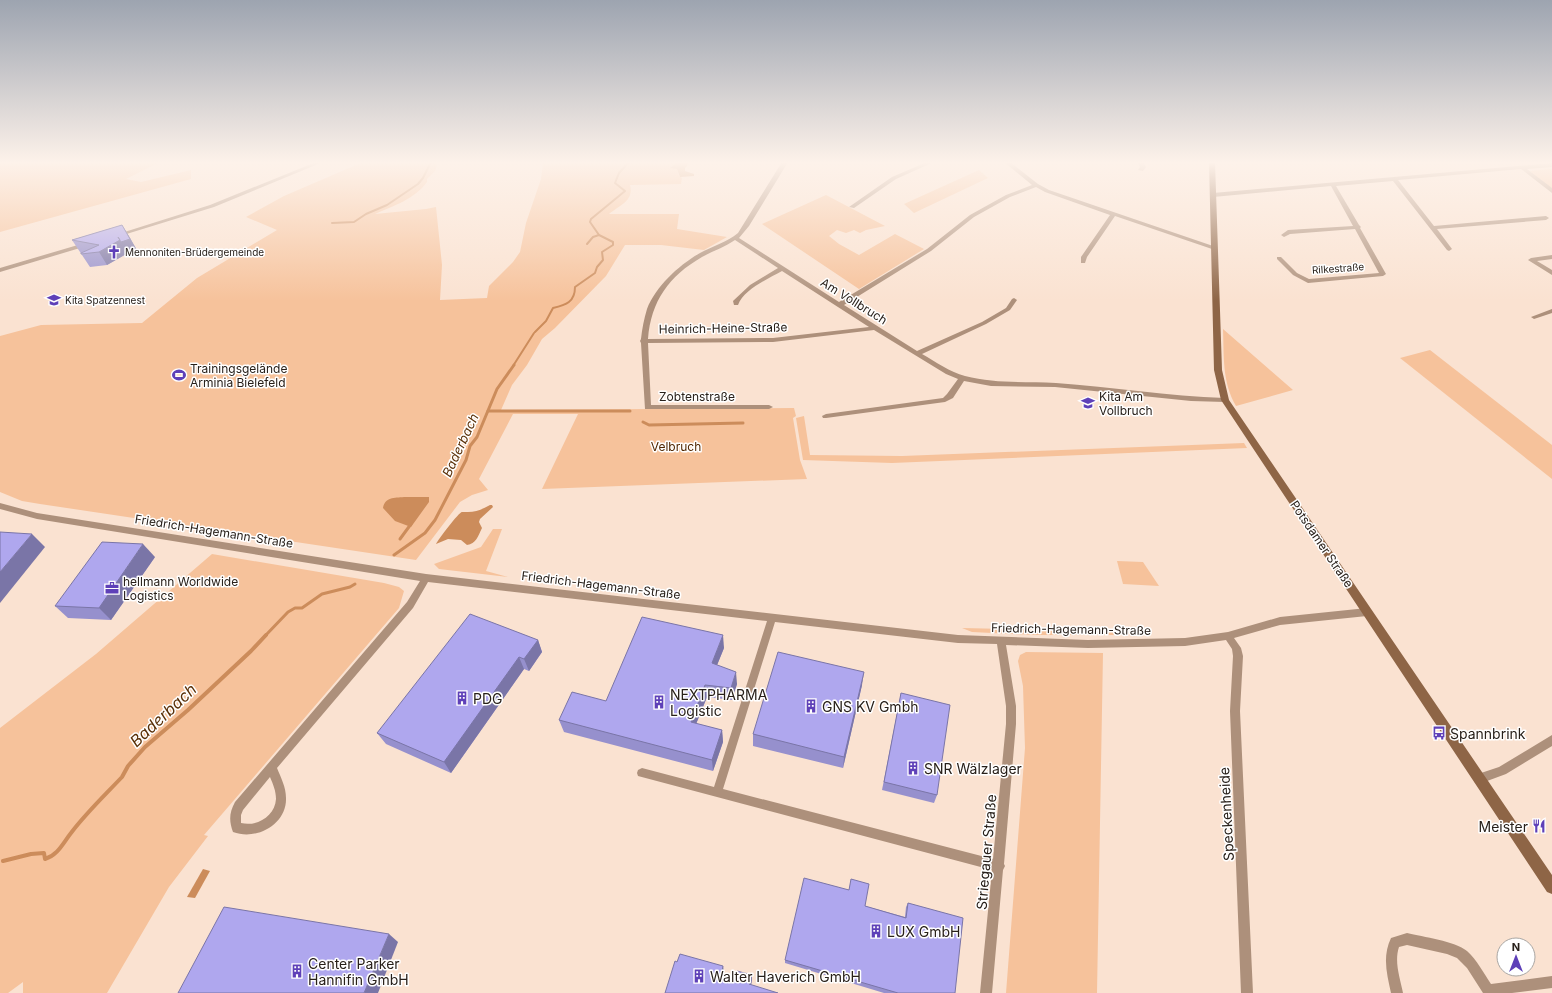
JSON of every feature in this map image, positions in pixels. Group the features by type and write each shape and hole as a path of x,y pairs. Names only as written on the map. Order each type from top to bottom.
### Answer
{"street":[{"path":"114,236 204,208"},
{"path":"736,238 756,208"},
{"path":"839,305 923,254 972,216 986,208"},
{"path":"1094,208 1214,248"},
{"name":"Potsdamer Straße","path":"1213,208 1218,370 1225,400 1552,887"},
{"path":"1284,234 1288,232 1358,227 1347,208"},
{"path":"1417,208 1449,249"},
{"path":"1083,262 1084,257 1113,215"},
{"path":"1432,228 1546,218"},
{"name":"Rilkestraße","path":"1279,258 1295,274 1308,280 1383,274 1358,227"},
{"name":"Am Vollbruch","path":"736,238 875,328 948,372 962,378 991,384 1055,385 1191,399 1225,400"},
{"name":"Zobtenstraße","path":"736,238 707,251 696,258 670,280 651,307 647,317 643,341 648,407 768,407"},
{"path":"0,270 92,243"},
{"path":"1552,257 1531,260 1552,273"},
{"path":"736,304 736,300 753,284 782,268"},
{"path":"918,353 984,323 1008,309 1014,300"},
{"path":"1534,317 1552,311"},
{"name":"Heinrich-Heine-Straße","path":"643,341 773,340 875,328"},
{"path":"826,416 945,400 950,396 962,378"},
{"name":"Friedrich-Hagemann-Straße","path":"0,506 37,516 426,578 896,633 1001,642 1081,644 1156,643 1204,640 1228,636 1280,621 1367,612"},
{"path":"272,767 281,795 281,806 268,823 259,828 243,830 237,828 234,822 236,809 410,605 426,578"},
{"path":"716,792 772,618"},
{"name":"Speckenheide","path":"1228,636 1236,648 1238,656 1235,711 1248,993"},
{"name":"Striegauer Straße","path":"986,993 1011,724 1009,693 1001,642"},
{"path":"1479,779 1502,771 1552,740"},
{"path":"642,773 999,866"},
{"path":"1397,993 1391,946 1400,939 1407,939 1446,948 1461,954 1471,964 1489,992 1552,982"}],"green space":[{"path":"0,208 85,208 0,232"},
{"name":"Velbruch","path":"262,208 387,208 375,214 436,208 442,265 440,300 487,298 489,286 513,262 520,252 526,223 531,208 617,208 609,214 679,214 677,229 727,237 704,250 661,245 625,245 606,276 555,328 542,339 527,365 512,385 501,410 794,408 796,416 793,418 800,460 807,479 542,489 578,414 513,414 479,479 488,490 472,495 460,502 416,560 40,504 22,501 0,492 0,336 41,325 142,323 197,278 277,230 246,217"},
{"path":"797,208 851,208 885,226 866,230 860,233 854,230 846,233 837,230 829,236 839,244 859,255 895,234 924,249 859,289 762,224"},
{"path":"909,208 924,208 914,213"},
{"path":"1223,329 1293,390 1236,406 1231,397 1226,378"},
{"path":"1430,350 1552,445 1552,479 1400,358"},
{"path":"804,416 810,455 902,456 1244,443 1247,448 892,463 803,460 796,418"},
{"path":"493,529 502,529 486,571 508,577 439,569 434,564 481,547"},
{"path":"212,554 384,583 399,587 404,591 399,608 204,835 208,836 169,887 107,993 23,993 23,982 8,993 0,993 0,728 96,654"},
{"path":"1117,561 1143,562 1159,586 1123,584"},
{"path":"962,628 1136,632 1137,635 1036,635 972,632"},
{"path":"1026,652 1103,653 1097,993 1006,993 1025,748 1023,686 1018,661 1020,655"}],"shaded area":[{"path":"404,497 429,497 429,502 411,527 395,521 383,508 384,504 388,500"},
{"path":"490,505 493,507 480,519 479,522 482,528 473,543 467,545 461,540 448,539 436,544 460,513 477,511"},
{"path":"203,869 210,871 195,898 187,897"}],"building":[{"path":"122,225 130,239 121,242 120,240 99,252 81,254 99,245 72,240"},
{"path":"0,532 32,534 0,572"},
{"path":"102,542 143,544 99,608 55,606"},
{"name":"PDG","path":"470,614 538,640 524,659 519,657 444,762 377,733"},
{"name":"NEXTPHARMA Logistic","path":"642,617 723,635 712,663 736,672 731,688 705,685 691,722 722,730 712,760 559,720 572,692 606,701"},
{"name":"GNS KV Gmbh","path":"778,652 864,672 844,757 753,734"},
{"name":"SNR Wälzlager","path":"901,693 950,705 937,795 884,782"},
{"name":"LUX GmbH","path":"804,878 849,890 851,879 869,884 865,906 906,918 908,903 963,918 955,993 898,993 785,960"},
{"name":"Center Parker Hannifin GmbH","path":"224,907 389,934 364,993 178,993"},
{"name":"Walter Haverich GmbH","path":"680,954 723,966 721,975 735,979 737,971 752,975 749,984 778,993 665,993 675,961 677,962"}],"waterway":[{"path":"332,223 354,222 366,214 379,208"},
{"name":"Baderbach","path":"599,235 590,222 591,219 604,208"},
{"name":"Baderbach","path":"535,332 546,321 553,308 562,306 569,302 575,292 575,287 595,273 597,267 603,260 602,252 613,245 613,242 599,235"},
{"path":"587,244 593,237 599,235"},
{"name":"Baderbach","path":"513,366 534,333"},
{"name":"Baderbach","path":"394,555 425,533 435,520 466,460 470,446 477,437 497,389 514,365"},
{"path":"488,411 630,411"},
{"path":"643,422 649,425 743,423"},
{"name":"Baderbach","path":"400,539 411,524"},
{"name":"Baderbach","path":"265,636 288,612 295,608 302,608 322,594 350,587 355,584"},
{"name":"Baderbach","path":"3,861 31,854 44,853 45,859 53,855 83,818 122,777 128,766 145,747 188,710 266,635"}],"place":[{"name":"Mennoniten-Brüdergemeinde","path":"114,252"},
{"name":"Kita Spatzennest","path":"54,300"},
{"name":"Trainingsgelände Arminia Bielefeld","path":"179,375"},
{"name":"Kita Am Vollbruch","path":"1088,403"},
{"name":"hellmann Worldwide Logistics","path":"112,588"},
{"name":"PDG","path":"462,698"},
{"name":"NEXTPHARMA Logistic","path":"659,702"},
{"name":"GNS KV Gmbh","path":"811,706"},
{"name":"Spannbrink","path":"1439,733"},
{"name":"SNR Wälzlager","path":"913,768"},
{"name":"Meister","path":"1539,826"},
{"name":"LUX GmbH","path":"876,931"},
{"name":"Center Parker Hannifin GmbH","path":"297,971"},
{"name":"Walter Haverich GmbH","path":"699,976"}]}
